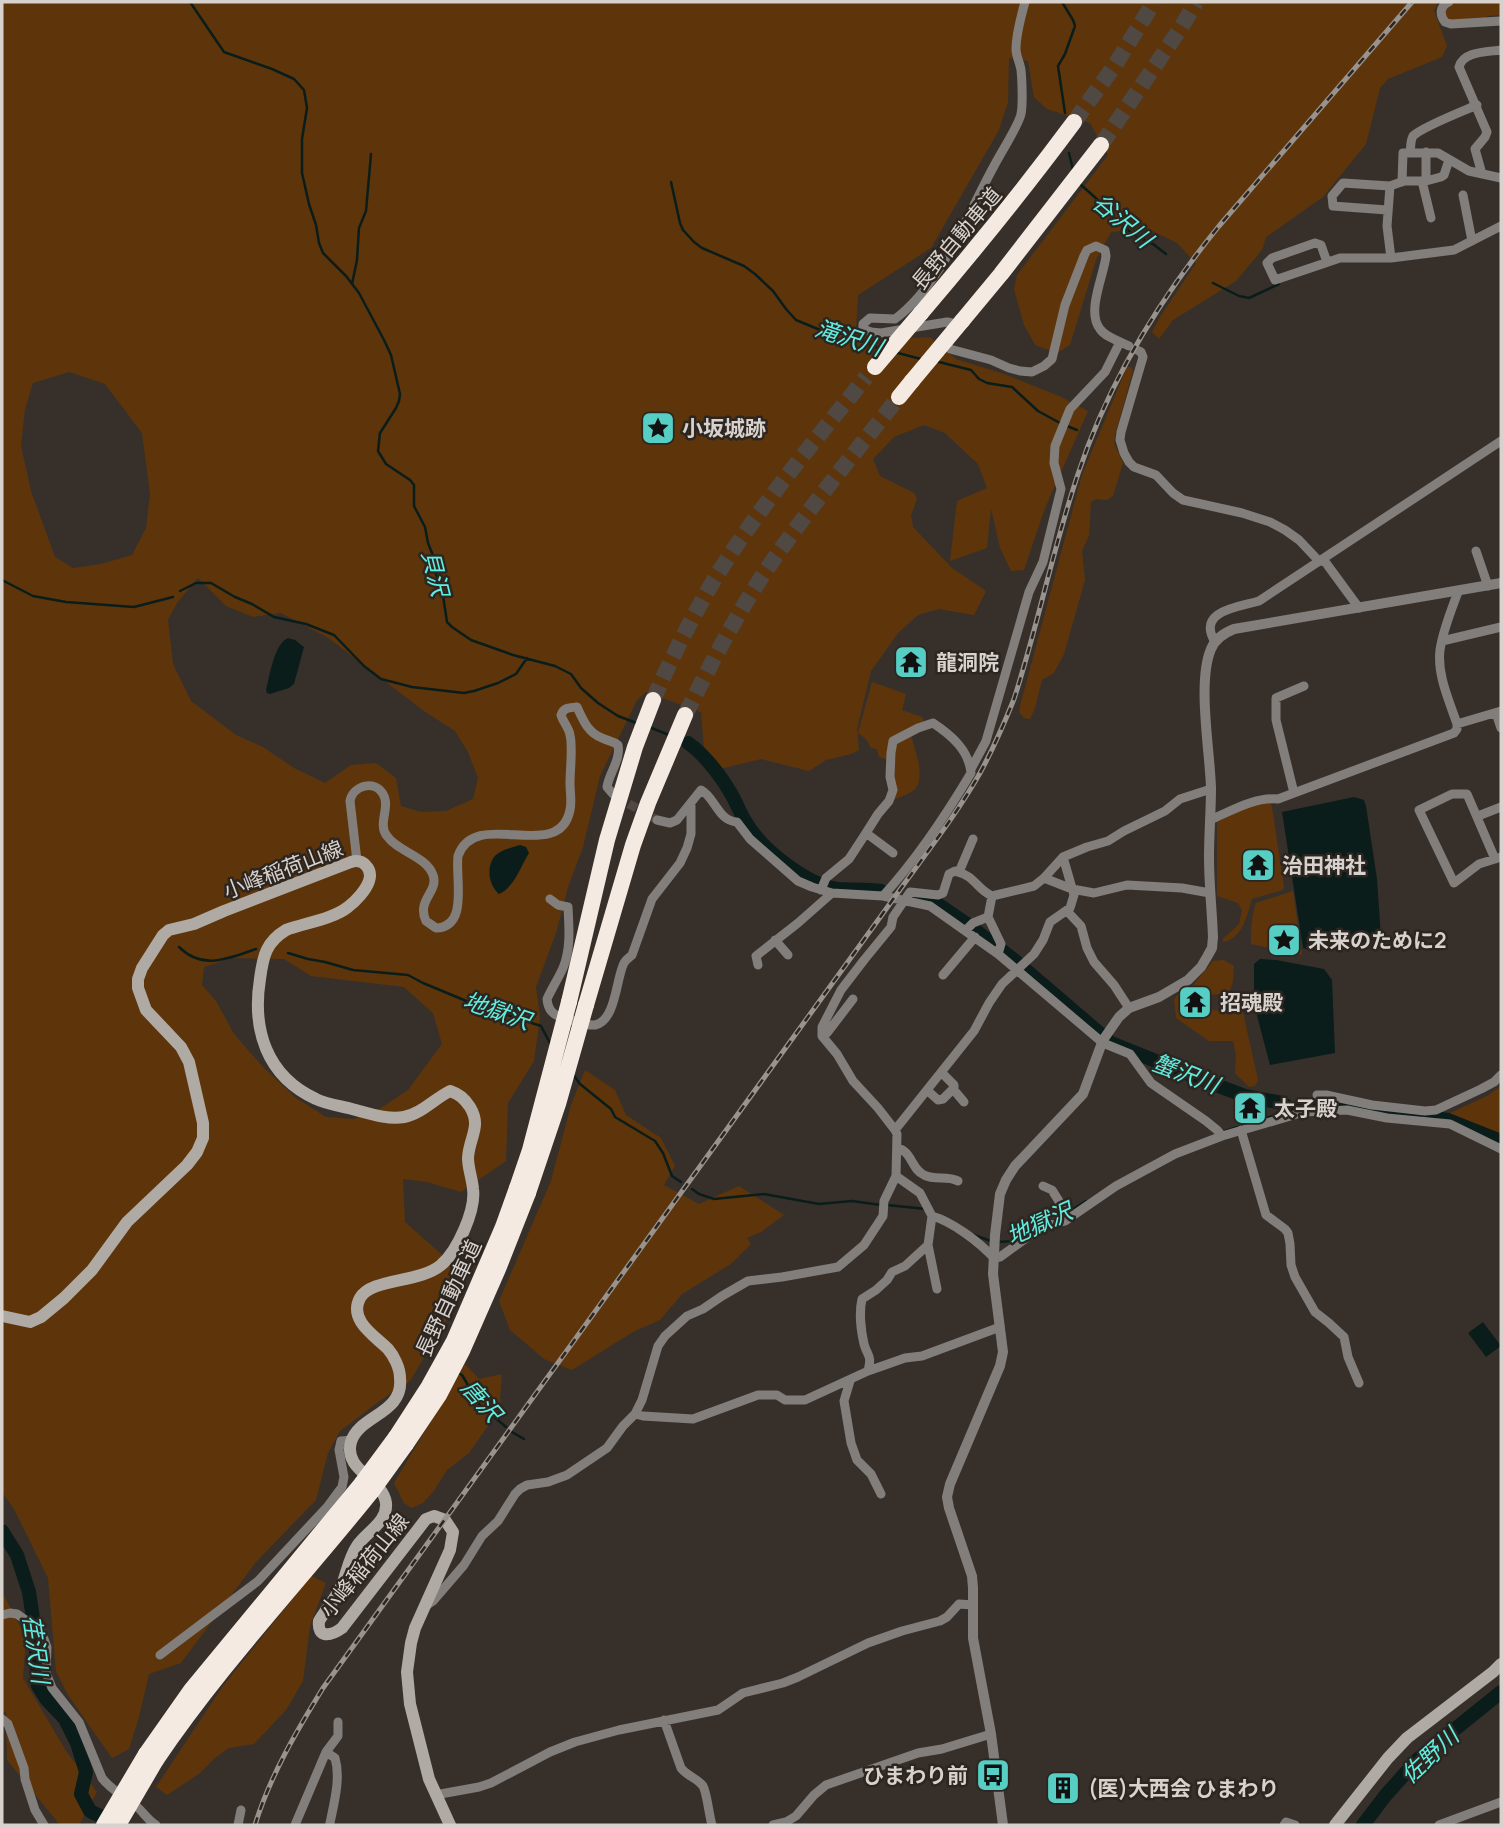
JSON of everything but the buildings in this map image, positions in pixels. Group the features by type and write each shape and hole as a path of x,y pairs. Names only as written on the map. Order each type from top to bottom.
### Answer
{"highway":[{"name":"長野自動車道","path":"870,372 1003,214 1074,122"},
{"path":"899,397 1009,264 1101,145"},
{"name":"長野自動車道","path":"523,1190 530,1150 569,1002 595,884 635,747 653,700"},
{"name":"長野自動車道","path":"104,1825 151,1757 191,1690 367,1487 434,1390 458,1346 498,1240 523,1190 565,1078 633,845 685,715"},
{"name":"長野自動車道","path":"118,1825 151,1757"}],"main road":[{"name":"小峰稲荷山線","path":"2,1317 30,1322 41,1317 64,1298 92,1270 127,1222 187,1165 203,1138 203,1123 186,1054 146,1010 138,988 142,968 163,935 169,930 208,919 357,860 362,862 367,867 369,882 346,910 298,925 277,935 269,943 258,987 258,1021 272,1063 289,1082 318,1100 393,1119 418,1112 450,1091 465,1099 473,1112 475,1131 468,1160 474,1190 462,1236 453,1253 427,1275 377,1285 360,1296 358,1314 362,1324 390,1351 400,1375 401,1387 391,1405 362,1428 352,1440 352,1459 381,1490 386,1511 358,1545 341,1587 319,1621 318,1627 326,1635 334,1634 342,1628 426,1519 434,1516 445,1520 453,1532 450,1550 411,1643 407,1672 410,1704 429,1779 450,1825"},
{"path":"1335,1825 1388,1758 1408,1738 1501,1664"}],"street":[{"path":"1025,2 1018,27 1016,51 1021,68 1021,114 974,207 932,279 895,319 870,318 863,324 863,329 881,332 951,323 958,331 958,336 948,339 950,349 1009,368 1032,372 1052,359 1065,305 1087,250 1096,246 1105,250 1096,300 1096,320 1100,330 1141,352 1143,357 1121,432 1120,440 1129,462 1134,467 1156,475 1173,494 1183,500 1223,507 1270,522 1299,540 1317,559 1326,563 1360,608"},
{"path":"1449,2 1442,8 1441,13 1445,22 1451,24 1501,21"},
{"path":"1482,174 1475,149 1487,132 1459,67 1466,56 1501,50"},
{"path":"1410,153 1414,135 1476,105"},
{"path":"1426,152 1424,181 1431,218"},
{"path":"1402,182 1403,153 1426,152 1438,153 1469,171 1501,178"},
{"path":"1387,210 1333,206 1332,196 1343,183 1390,186 1441,177 1448,160"},
{"path":"1390,186 1387,226 1391,258"},
{"path":"1463,195 1472,241"},
{"path":"1327,262 1321,245 1315,243 1272,258 1268,263 1275,280 1340,258 1391,258 1454,250 1501,226"},
{"path":"883,896 902,875 959,793 986,741 1030,592 1043,562 1061,489 1053,454 1063,424 1076,401 1129,346"},
{"path":"1215,642 1210,633 1211,624 1216,615 1224,609 1259,601 1501,441"},
{"path":"1476,551 1488,586"},
{"path":"1003,1825 991,1734 973,1638 974,1587 947,1497 1000,1366 1003,1352 993,1274 1000,1194 1015,1166 1083,1094 1104,1039 1119,1017 1129,1008 1178,987 1201,968 1212,948 1211,789 1205,688 1210,650 1225,633 1234,629 1501,583"},
{"path":"1210,820 1266,798 1278,799 1454,733 1457,724 1441,675 1440,652 1458,592"},
{"path":"1442,641 1501,627"},
{"path":"1294,793 1276,720 1276,698 1304,686"},
{"path":"357,860 351,795 362,787 375,787 384,795 386,801 383,824 387,836 432,872 434,885 423,908 426,921 436,928 449,925 458,906 457,856 467,841 479,835 539,836 554,831 565,822 570,808 570,734 561,715 567,708 577,707 591,733 618,745 619,753 607,787 612,794"},
{"path":"1457,724 1499,712 1501,728"},
{"path":"821,890 826,878 849,859 878,814 889,802 893,790 890,777 893,741 933,723 956,740 971,769"},
{"path":"425,1606 433,1601 464,1566 482,1536 498,1521 515,1494 527,1485 548,1482 567,1475 602,1453 635,1414 642,1401 645,1384 661,1342 687,1316 704,1309 748,1281 782,1278 838,1267 864,1245 883,1216 883,1205 896,1175 897,1134 853,1081 822,1036 822,1027 841,990 891,927 893,918 910,892 938,895 943,893 949,874 955,871 970,877 986,894 992,896 1034,886 1062,858 1108,841 1165,811 1181,799 1211,789"},
{"path":"657,820 670,823 677,820 701,790 706,792 714,806 729,821 737,822 750,839 798,881 832,893 883,896 930,906 969,928 975,937 999,950 1104,1039 1130,1054 1151,1083 1220,1133"},
{"path":"1452,794 1467,794 1498,858 1479,864 1454,883 1419,810 1452,794"},
{"path":"550,899 558,905 568,907 569,946 564,966 547,999 548,1005 558,1016 591,1025 603,1022 611,1007 625,961 632,956 652,899 680,863 687,848 691,834 691,803"},
{"path":"1478,816 1501,807"},
{"path":"866,833 893,853"},
{"path":"958,872 973,839"},
{"path":"895,1130 974,1031 1002,984 1034,954 1050,922 1070,908 1074,895 1062,858"},
{"path":"1044,878 1072,889 1094,893 1128,885 1146,885 1210,893"},
{"path":"758,965 756,956 832,893"},
{"path":"992,896 988,917 999,950"},
{"path":"1067,911 1082,926 1087,948 1094,962 1129,1008"},
{"path":"969,928 988,917"},
{"path":"943,975 975,937"},
{"path":"775,940 788,955"},
{"path":"955,954 967,948"},
{"path":"822,1036 853,999"},
{"path":"942,1073 954,1085 953,1089 964,1102"},
{"path":"1317,1095 1371,1105 1436,1111 1494,1082 1501,1075"},
{"path":"928,1091 937,1100 943,1099 953,1089"},
{"path":"930,1212 1000,1257 1037,1231 1065,1221 1116,1186 1175,1154 1220,1133 1241,1130 1304,1112 1347,1110 1387,1118 1450,1124 1501,1149"},
{"path":"1241,1130 1266,1214 1285,1229 1296,1278 1315,1312 1344,1338 1348,1357 1359,1383"},
{"path":"897,1148 902,1149 915,1168 924,1175 958,1181"},
{"path":"896,1175 920,1193 930,1212 928,1245 937,1289"},
{"path":"1043,1186 1052,1190 1062,1206 1058,1214 1060,1222"},
{"path":"868,1371 871,1361 865,1347 860,1307 862,1299 928,1245"},
{"path":"635,1414 693,1419 758,1395 777,1395 785,1400 805,1400 868,1371 905,1358 922,1356 1000,1327"},
{"path":"850,1381 844,1401 851,1443 857,1460 871,1475 881,1494"},
{"path":"160,1654 258,1581 328,1506 342,1487 344,1477 339,1450 341,1441 352,1440"},
{"path":"435,1795 491,1783 575,1742 664,1720 710,1713 743,1693 798,1677 868,1643 940,1621 959,1604 973,1605"},
{"path":"2,1615 17,1614 41,1631 47,1647 46,1673 52,1688 79,1722 102,1778 156,1825"},
{"path":"2,1719 8,1724 36,1811 44,1825"},
{"path":"664,1720 681,1768 703,1787 706,1793 712,1825"},
{"path":"295,1825 326,1752 338,1736 338,1722"},
{"path":"773,1825 796,1816 826,1785 919,1753 991,1734"},
{"path":"326,1752 335,1758 337,1763 337,1786 330,1824"},
{"path":"1439,1825 1501,1802"},
{"path":"238,1825 241,1810"},
{"path":"1284,1825 1286,1822 1295,1825"}],"shaded area":[{"path":"2,2 1438,2 1434,11 1447,46 1442,57 1388,79 1380,88 1366,144 1323,197 1266,237 1262,250 1236,281 1173,320 1159,339 1152,332 1196,263 1177,243 1148,229 1111,232 1096,260 1070,345 1057,353 1035,345 1024,325 1014,289 1017,275 1108,155 1090,123 1047,109 1034,97 1028,61 1009,58 1008,102 999,130 931,248 858,295 856,329 878,340 930,337 956,359 1004,374 1088,411 1045,508 1024,570 1011,571 1000,548 991,508 987,548 950,561 957,501 987,488 978,464 945,433 924,425 894,437 873,459 880,476 914,493 917,499 911,515 913,527 952,568 986,591 974,615 939,609 918,615 898,633 871,671 857,729 859,750 826,760 809,771 761,759 720,769 704,748 701,712 646,692 637,700 600,776 583,847 536,987 540,1017 534,1061 508,1103 506,1161 461,1192 427,1182 403,1179 405,1222 458,1269 460,1297 410,1381 340,1431 328,1453 316,1500 256,1562 181,1663 149,1674 129,1749 112,1758 68,1695 56,1671 48,1578 14,1509 2,1492","holes":["69,372 105,384 142,433 150,494 146,528 132,555 101,564 73,568 55,557 31,491 21,446 25,409 33,383","198,578 226,606 253,617 281,613 327,637 424,711 455,731 468,752 478,778 473,799 446,811 421,812 401,806 396,778 376,763 351,765 325,783 294,768 263,747 236,735 191,701 173,664 168,620 177,603","232,958 284,959 311,976 404,987 433,1013 442,1044 408,1090 381,1108 354,1119 326,1117 296,1098 263,1067 234,1034 216,1001 202,985 204,967"]},
{"path":"1501,2 1501,15 1488,16 1482,20 1446,18 1445,9 1448,5"},
{"path":"1127,367 1131,367 1133,371 1114,443 1123,463 1113,496 1107,500 1096,499 1091,502 1089,536 1082,551 1085,580 1064,654 1054,673 1042,680 1030,719 1024,718 1019,712 1020,706 1082,475"},
{"path":"872,682 906,694 902,710 922,717 925,723 892,739 889,760 879,757 877,749 871,748 866,739 858,733"},
{"path":"911,735 920,771 918,785 912,792 893,800 896,743"},
{"path":"1270,802 1283,890 1252,899 1239,932 1223,942 1239,924 1242,910 1238,903 1217,896 1217,822 1252,805"},
{"path":"1293,891 1302,955 1251,944 1252,918 1256,903"},
{"path":"1224,960 1234,966 1229,993 1201,996 1202,1007 1229,1011 1236,1005 1242,1008 1258,1080 1255,1086 1249,1087 1235,1073 1236,1055 1233,1041 1209,1041 1176,1018 1174,1000 1177,995 1193,985 1213,961"},
{"path":"585,1070 615,1090 626,1115 661,1138 675,1166 664,1185 699,1204 739,1186 784,1215 761,1232 747,1238 751,1244 731,1264 682,1294 660,1320 633,1332 572,1370 544,1359 510,1330 499,1301 551,1181 571,1105"},
{"path":"1501,1086 1501,1136 1446,1115 1487,1096"},
{"path":"465,1364 479,1379 502,1374 501,1407 469,1453 447,1470 423,1503 412,1508 404,1503 394,1483"},
{"path":"311,1576 326,1583 310,1626 303,1681 286,1710 254,1744 229,1748 200,1773 167,1795 156,1787 223,1686"},
{"path":"2,1592 26,1638 23,1678 66,1751 97,1792 79,1825 60,1825 7,1760 6,1712 2,1711"}],"water":[{"path":"288,638 304,647 294,684 289,688 267,693 276,653"},
{"path":"1354,797 1364,800 1366,806 1377,879 1381,937 1311,951 1303,948 1282,812"},
{"path":"520,845 526,847 529,853 513,882 499,894 490,877 492,861 506,849"},
{"path":"1260,959 1324,969 1332,980 1335,1053 1270,1065 1254,1004 1254,964"},
{"path":"1483,1322 1501,1346 1486,1357 1468,1333"}],"waterway":[{"name":"貝沢","path":"190,2 224,52 294,79 304,90 307,108 302,139 302,173 319,243 323,253 359,293 391,355 400,394 396,408 380,433 378,451 386,464 414,485 414,506 425,527 434,558 447,622 471,640 555,666 571,674 581,688 598,703 618,716 639,724"},
{"name":"谷沢川","path":"1062,2 1075,26 1058,66 1065,113"},
{"name":"谷沢川","path":"1069,153 1073,170"},
{"path":"352,284 359,228 366,211 371,154"},
{"name":"滝沢川","path":"671,182 680,223 694,242 755,274 773,291 796,320 825,332 845,334 880,349"},
{"name":"谷沢川","path":"1080,184 1135,236 1153,244 1166,254"},
{"name":"谷沢川","path":"1213,283 1249,298 1279,284"},
{"name":"滝沢川","path":"894,352 921,359"},
{"name":"滝沢川","path":"935,361 971,370 987,383 1012,387 1038,411 1060,423"},
{"name":"滝沢川","path":"1067,426 1077,430"},
{"path":"2,580 33,596 66,602 134,607 173,597"},
{"path":"180,591 196,583 211,583 274,617 306,624 334,635 364,666 381,679 412,687 464,693 474,691 516,674 527,658"},
{"name":"貝沢","path":"649,727 669,735"},
{"name":"蟹沢川","path":"688,743 706,759 722,779 752,832 785,864 825,886 881,891"},
{"name":"蟹沢川","path":"915,898 933,901 967,924 1013,959 1111,1043 1245,1096 1282,1103 1292,1110 1347,1105 1448,1120 1501,1141"},
{"name":"地獄沢","path":"179,947 197,959 207,961 226,959 256,949"},
{"name":"地獄沢","path":"288,953 353,970 408,975 476,1005 541,1026 551,1045"},
{"name":"地獄沢","path":"572,1073 580,1084 611,1109 615,1117 655,1141 672,1176 681,1182"},
{"name":"地獄沢","path":"1222,1132 1292,1110"},
{"name":"地獄沢","path":"692,1189 714,1199 764,1194 819,1204 852,1201 881,1205"},
{"name":"地獄沢","path":"1062,1216 1086,1201"},
{"name":"地獄沢","path":"887,1205 926,1209"},
{"name":"地獄沢","path":"998,1242 1013,1241 1024,1234"},
{"name":"地獄沢","path":"974,1235 991,1241"},
{"name":"唐沢","path":"458,1373 462,1375 479,1404 506,1427"},
{"path":"512,1432 524,1439"},
{"name":"荏沢川","path":"2,1531 17,1555 29,1592 36,1638 38,1686 65,1719 77,1743 86,1772 81,1794 90,1811 118,1825"},
{"name":"佐野川","path":"1363,1825 1418,1759 1501,1692"}],"tunnel":[{"path":"1074,122 1115,65 1154,2"},
{"path":"1101,145 1196,2"},
{"path":"653,700 689,624 731,553 787,476 866,377"},
{"path":"685,715 735,620 769,566 899,397"},
{"path":"617,797 657,820"}],"railway":[{"path":"255,1825 276,1772 323,1688 938,837 980,773 1014,699 1069,502 1090,440 1120,375 1155,313 1219,226 1412,2"}],"place":[{"name":"小坂城跡","path":"658,428"},
{"name":"龍洞院","path":"911,662"},
{"name":"治田神社","path":"1258,865"},
{"name":"未来のために2","path":"1284,940"},
{"name":"招魂殿","path":"1195,1002"},
{"name":"太子殿","path":"1250,1108"},
{"name":"ひまわり前","path":"993,1775"},
{"name":"(医)大西会 ひまわり","path":"1063,1788"}]}
